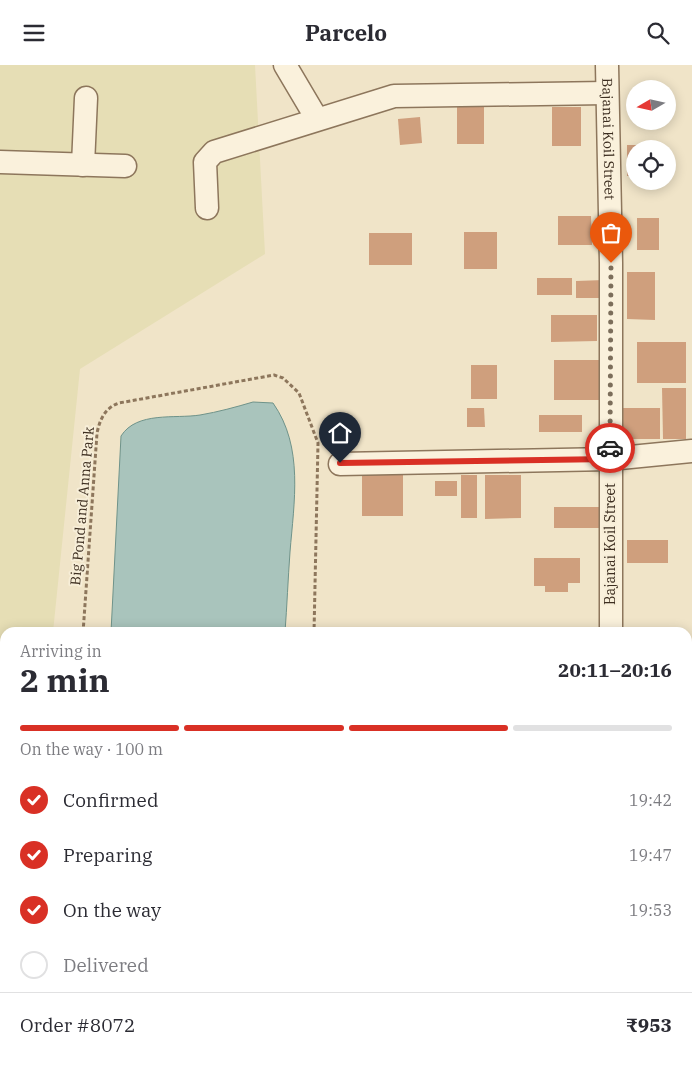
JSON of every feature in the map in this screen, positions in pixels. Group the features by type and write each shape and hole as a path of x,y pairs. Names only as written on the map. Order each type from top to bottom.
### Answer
{"street":[{"path":"284,65 317,119"},
{"name":"Bajanai Koil Street","path":"606,65 611,263 611,627"},
{"path":"207,208 205,163 214,152 394,96 606,93"},
{"path":"83,165 86,98"},
{"path":"0,162 125,166"},
{"path":"340,463 610,459 692,451"}],"path":[{"name":"Big Pond and Anna Park","path":"84,627 97,433 100,420 112,406 119,403 274,375 283,378 299,393 318,443 314,627"}],"shaded area":[{"path":"0,65 255,65 265,254 80,369 54,627 0,627"}],"water":[{"path":"253,402 273,403 283,420 289,438 293,456 295,494 285,627 111,627 121,436 128,428 146,419 200,415"}],"building":[{"path":"457,107 484,107 484,144 457,144"},
{"path":"552,107 581,107 581,146 552,146"},
{"path":"420,117 422,143 400,145 398,119"},
{"path":"558,216 591,216 592,245 558,245"},
{"path":"637,218 659,218 659,250 637,250"},
{"path":"464,232 497,232 497,269 464,269"},
{"path":"369,233 412,233 412,265 369,265"},
{"path":"627,272 655,272 655,320 627,319"},
{"path":"537,278 572,278 572,295 537,295"},
{"path":"604,280 604,298 576,298 576,281"},
{"path":"551,315 597,315 597,341 551,342"},
{"path":"637,342 686,342 686,383 637,383"},
{"path":"554,360 607,360 607,400 554,400"},
{"path":"471,365 497,365 497,399 471,399"},
{"path":"662,388 686,388 686,439 663,439"},
{"path":"467,408 484,408 485,427 467,427"},
{"path":"621,408 660,408 660,439 621,439"},
{"path":"539,415 582,415 582,432 539,432"},
{"path":"362,466 403,466 403,516 362,516"},
{"path":"461,475 477,475 477,518 461,518"},
{"path":"485,475 521,475 521,518 485,519"},
{"path":"435,481 457,481 457,496 435,496"},
{"path":"554,507 602,507 602,528 554,528"},
{"path":"627,540 668,540 668,563 627,563"},
{"path":"534,558 580,558 580,583 568,583 568,592 545,592 545,586 534,586"}],"way so far":[{"path":"610,448 611,263"}],"route":[{"path":"340,463 610,459 610,448"}]}
